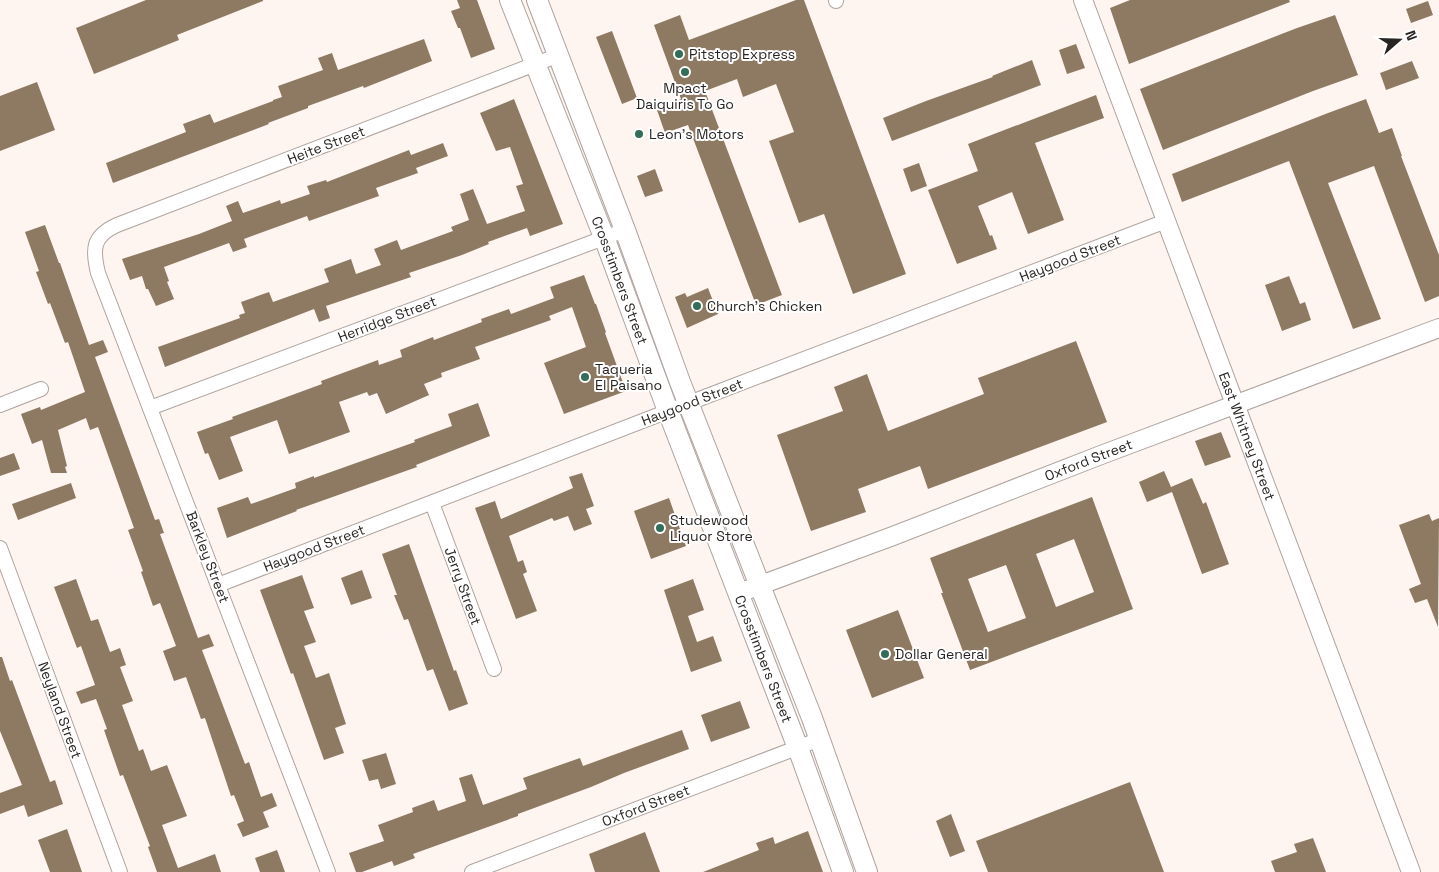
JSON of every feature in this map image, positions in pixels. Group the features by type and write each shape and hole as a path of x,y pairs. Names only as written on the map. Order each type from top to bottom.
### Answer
{"main road":[{"name":"Crosstimbers Street","path":"510,0 604,237 668,411 798,748 843,872"},
{"name":"Crosstimbers Street","path":"537,0 689,403 820,739 868,872"}],"street":[{"name":"East Whitney Street","path":"1083,0 1234,405 1412,872"},
{"name":"Heite Street","path":"97,241 105,231 117,225 559,55"},
{"name":"Haygood Street","path":"218,585 1166,221"},
{"name":"Herridge Street","path":"150,408 625,230"},
{"name":"Barkley Street","path":"97,241 94,255 98,273 328,872"},
{"name":"Oxford Street","path":"739,593 1439,328"},
{"path":"0,405 41,389"},
{"name":"Jerry Street","path":"432,503 494,669"},
{"name":"Neyland Street","path":"0,548 120,872"},
{"name":"Oxford Street","path":"472,872 820,739"}],"building":[{"path":"146,0 263,1 177,35 179,40 94,74 76,28"},
{"path":"457,0 477,0 495,49 471,58 460,28 458,28 451,11 460,8"},
{"path":"796,0 804,0 906,274 853,294 824,214 799,223 769,141 794,132 776,84 743,97 737,79 705,91 782,295 756,305 688,125 665,133 657,110 681,99 654,25 680,15 689,40"},
{"path":"1130,0 1289,0 1290,2 1129,64 1110,8"},
{"path":"1428,1 1433,15 1411,23 1406,9"},
{"path":"1335,15 1358,75 1163,150 1140,89"},
{"path":"612,31 637,98 622,104 596,37"},
{"path":"424,39 432,61 364,88 363,86 308,106 308,108 269,124 113,183 106,163 186,132 183,124 210,114 214,123 282,97 278,86 323,70 318,58 332,53 338,70"},
{"path":"1076,44 1085,68 1067,74 1059,50"},
{"path":"1032,60 1041,85 892,141 883,118 993,77"},
{"path":"1412,61 1419,78 1386,90 1380,73"},
{"path":"37,82 55,130 0,151 0,96"},
{"path":"1096,95 1104,118 1035,143 1064,220 1028,234 1012,192 978,206 997,249 957,264 928,190 978,171 968,144"},
{"path":"514,99 563,224 530,236 527,228 488,242 489,244 462,255 409,273 411,277 326,306 330,318 319,322 314,309 165,367 158,347 240,318 239,315 245,313 241,302 269,292 273,302 329,282 324,269 351,259 356,274 381,265 374,249 397,240 401,250 453,231 451,227 469,220 460,194 473,189 487,224 525,211 516,186 523,184 510,147 496,151 480,113"},
{"path":"1366,99 1379,133 1392,128 1439,255 1439,296 1425,302 1374,166 1328,183 1381,319 1353,329 1289,161 1182,202 1172,174"},
{"path":"443,143 448,156 416,168 418,173 376,188 379,196 309,221 307,216 244,239 247,247 233,252 229,243 164,267 169,281 167,282 174,299 156,306 148,289 146,289 142,276 130,280 122,259 199,234 232,221 226,206 238,201 243,213 280,200 281,204 310,194 307,186 326,180 327,182 409,150 411,155"},
{"path":"919,163 927,186 911,192 903,169"},
{"path":"655,169 663,191 645,197 637,176"},
{"path":"45,225 89,345 103,340 108,352 95,357 155,520 159,519 164,533 160,534 198,638 209,634 214,646 202,650 245,764 249,762 261,797 272,793 277,806 263,812 269,827 243,837 237,824 244,821 234,795 231,796 205,718 201,719 186,677 174,681 163,651 176,646 160,603 153,606 128,530 134,528 98,427 90,430 86,418 58,430 67,473 51,473 42,440 32,444 21,414 40,407 41,410 85,392 68,342 65,343 36,272 39,271 25,232"},
{"path":"584,275 626,391 564,414 544,363 586,347 572,307 549,316 551,320 475,347 480,359 441,373 442,377 424,384 429,395 386,414 377,393 369,396 367,392 339,402 350,432 289,454 277,420 230,437 243,471 219,480 208,453 205,454 197,432 322,384 321,381 378,360 379,365 402,357 400,350 433,337 434,340 482,322 481,319 509,309 511,314 554,298 550,287"},
{"path":"1289,276 1300,304 1305,302 1311,320 1282,331 1265,285"},
{"name":"Church's Chicken","path":"708,288 718,314 687,328 675,297 685,293 687,297"},
{"path":"1076,341 1107,422 928,489 920,466 858,489 866,512 811,531 777,435 843,411 834,387 867,374 888,431 984,394 978,378"},
{"path":"478,403 490,436 416,465 417,467 296,510 227,538 217,508 248,497 251,504 296,488 295,483 415,442 414,440 452,426 448,414"},
{"path":"1221,432 1231,457 1205,466 1195,441"},
{"path":"14,453 20,469 0,476 0,458"},
{"path":"1164,471 1171,487 1192,478 1203,504 1206,502 1229,564 1202,574 1172,492 1147,502 1139,482"},
{"path":"582,473 594,506 586,509 592,524 574,531 568,516 554,521 552,518 509,536 518,562 523,560 527,572 523,574 537,611 516,619 475,508 495,501 501,519 573,488 569,477"},
{"path":"71,483 76,498 18,520 12,504"},
{"path":"1092,497 1133,609 970,670 930,558","holes":["1074,539 1094,592 1056,607 1036,554","1006,565 1026,618 988,632 968,579"]},
{"name":"Studewood Liquor Store","path":"669,498 686,546 651,559 634,511"},
{"path":"1429,514 1432,521 1439,518 1438,627 1427,599 1415,603 1409,589 1421,584 1399,525"},
{"path":"409,544 454,671 456,670 468,704 449,711 433,669 427,671 408,619 404,620 394,595 397,595 382,554"},
{"path":"362,570 372,598 351,605 341,578"},
{"path":"302,575 314,608 304,611 316,642 304,646 316,678 329,673 346,724 335,728 344,753 324,760 293,673 291,674 260,590"},
{"path":"76,579 91,621 98,619 110,652 120,648 126,665 120,667 133,701 122,705 139,751 143,749 151,771 167,765 187,816 162,825 178,868 215,854 221,872 157,872 148,847 150,846 123,775 120,776 104,730 107,729 96,699 81,704 76,692 95,685 81,646 77,648 54,587"},
{"path":"693,579 704,610 688,616 697,642 713,636 722,661 691,672 664,590"},
{"name":"Dollar General","path":"898,610 924,678 872,698 846,630"},
{"path":"0,657 2,657 10,681 12,680 50,782 55,780 63,804 28,817 24,805 0,814 0,793 22,785 0,731"},
{"path":"740,701 750,728 711,742 701,715"},
{"path":"682,730 689,749 518,814 518,816 413,854 415,858 394,866 392,861 362,872 356,872 349,853 384,841 378,825 413,812 412,808 434,800 438,811 466,801 459,778 472,774 483,805 527,789 523,778 580,758 583,766"},
{"path":"386,753 396,784 381,789 378,779 369,781 362,760"},
{"path":"1130,782 1164,872 988,872 976,841"},
{"path":"951,814 965,851 950,857 936,821"},
{"path":"67,829 82,872 50,872 38,840"},
{"path":"808,831 823,872 703,872 759,850 756,843 773,837 775,844"},
{"path":"645,832 660,872 595,872 589,854"},
{"path":"1313,838 1326,872 1275,872 1271,861 1297,852 1294,844"},
{"path":"277,850 285,872 260,872 255,858"}],"place":[{"name":"Pitstop Express","path":"679,54"},
{"name":"Mpact Daiquiris To Go","path":"685,72"},
{"name":"Leon's Motors","path":"639,134"},
{"name":"Church's Chicken","path":"697,306"},
{"name":"Taqueria El Paisano","path":"585,377"},
{"name":"Studewood Liquor Store","path":"660,528"},
{"name":"Dollar General","path":"885,654"}]}
